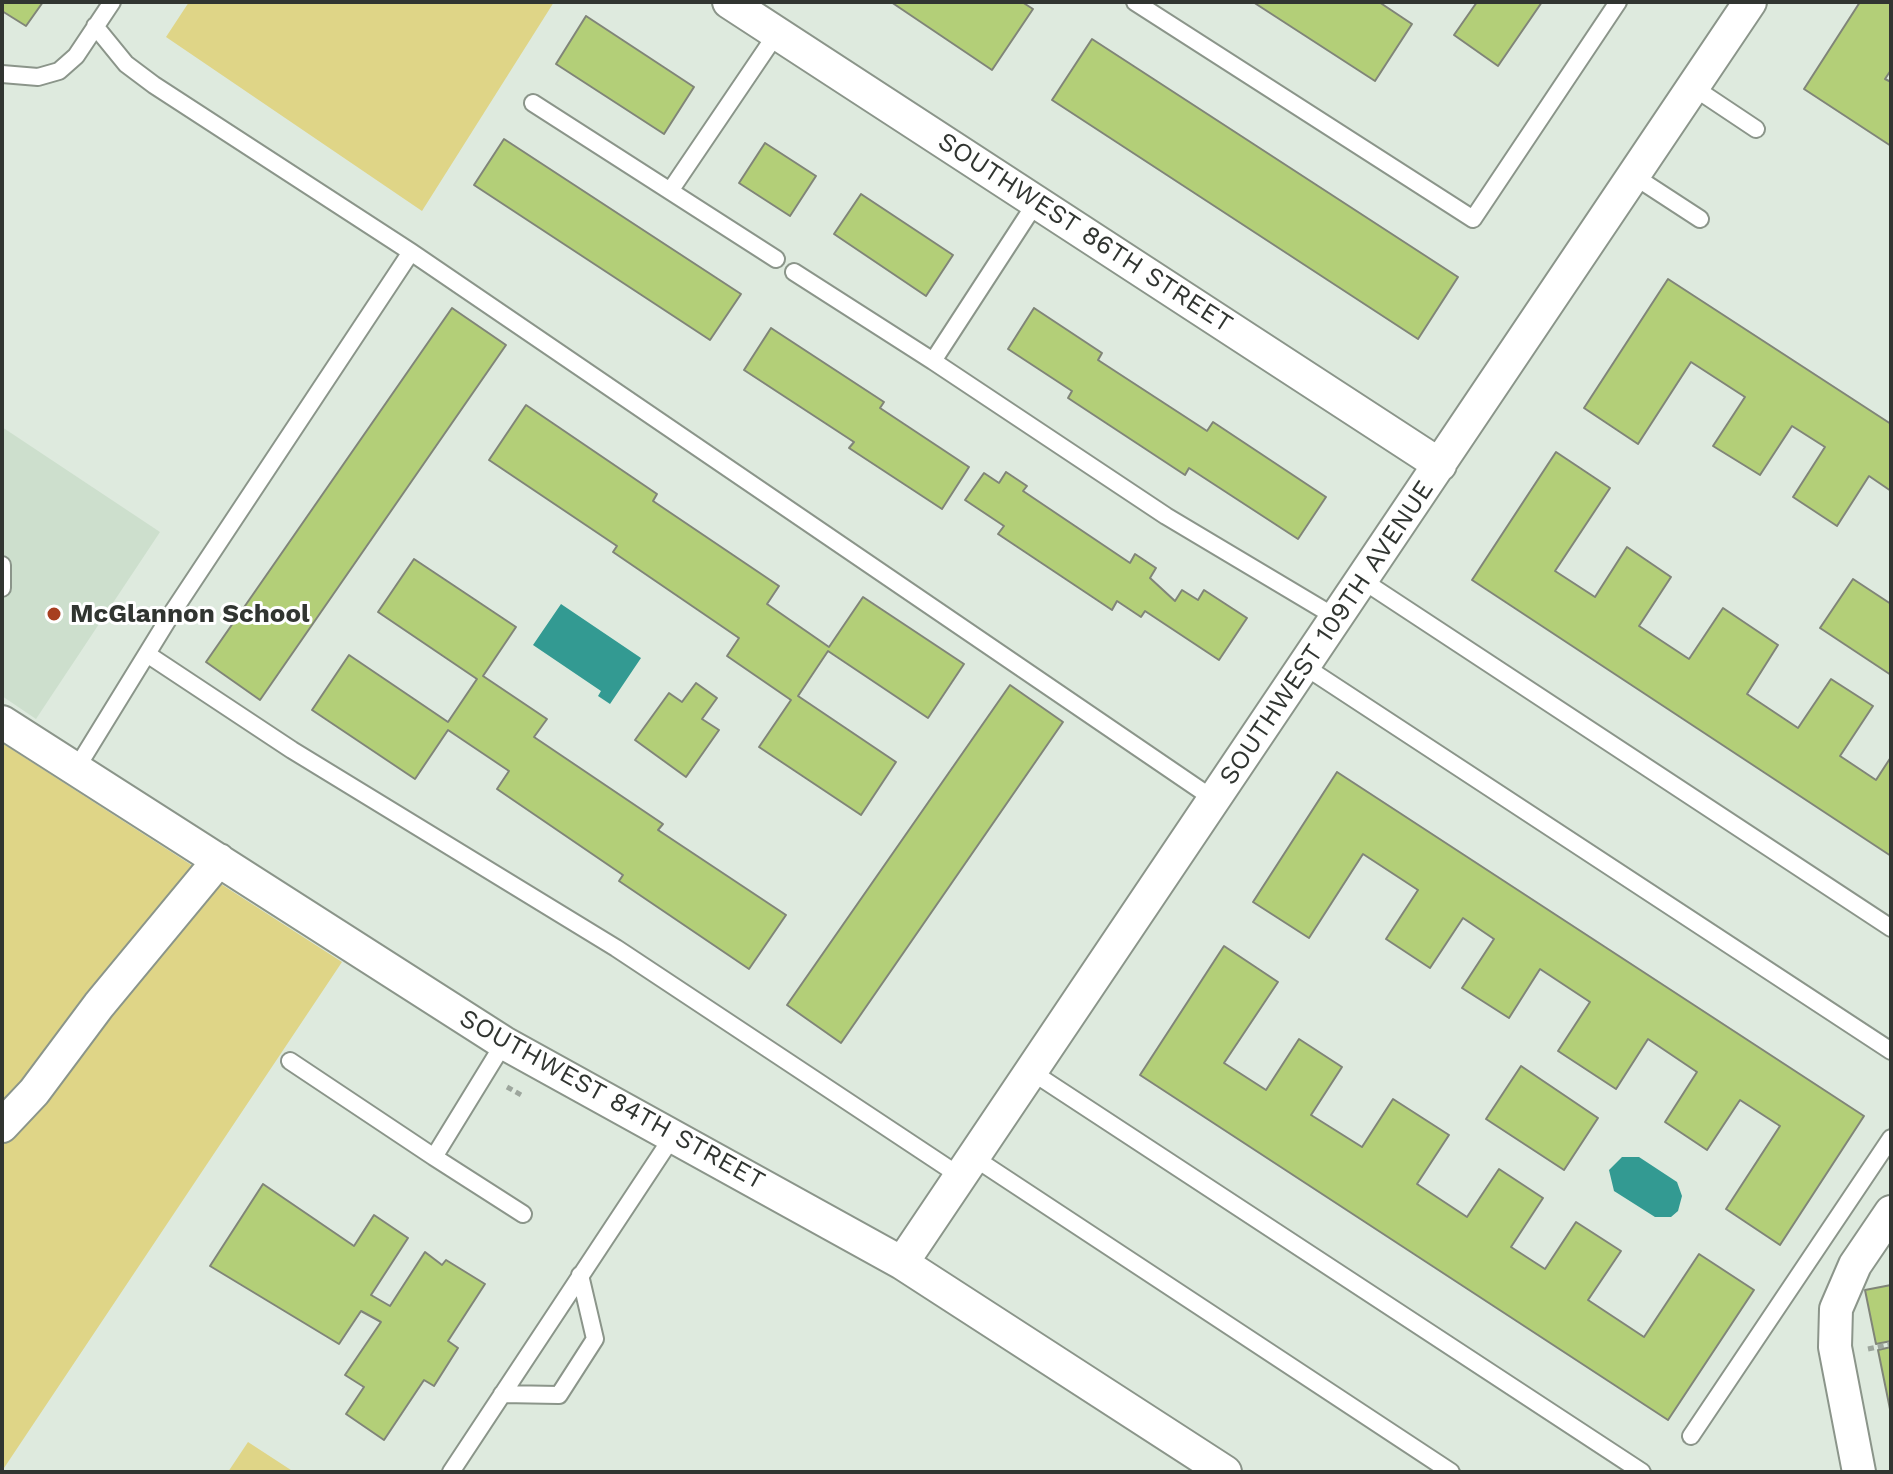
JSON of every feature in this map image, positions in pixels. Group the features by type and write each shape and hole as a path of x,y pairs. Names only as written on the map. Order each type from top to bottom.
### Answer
{"street":[{"name":"SOUTHWEST 86TH STREET","path":"729,2 1440,465"},
{"name":"SOUTHWEST 109TH AVENUE","path":"902,1263 1750,2"},
{"name":"SOUTHWEST 84TH STREET","path":"2,722 504,1043 902,1263 1225,1472"},
{"path":"2,1126 34,1092 99,1005 219,860"},
{"path":"1859,1472 1835,1347 1836,1309 1855,1265 1891,1212"}],"lane":[{"path":"2,74 38,77 59,71 76,56 112,2"},
{"path":"1135,2 1473,219 1618,2"},
{"path":"95,26 138,74 411,252 1215,800"},
{"path":"670,191 777,33"},
{"path":"1693,87 1756,129"},
{"path":"533,103 776,259"},
{"path":"1634,176 1700,219"},
{"path":"933,361 1037,201"},
{"path":"76,769 147,654 411,252"},
{"path":"794,272 1166,516 1337,618"},
{"path":"2,565 2,588"},
{"path":"1362,580 1891,928"},
{"path":"147,654 292,750 616,948 904,1138 966,1167 1451,1472"},
{"path":"1304,666 1891,1051"},
{"path":"434,1157 504,1043"},
{"path":"290,1061 523,1214"},
{"path":"1032,1072 1642,1472"},
{"path":"451,1472 673,1136"},
{"path":"1691,1436 1891,1138"},
{"path":"502,1394 559,1395 595,1339 580,1275"}],"path":[{"path":"1854,1352 1891,1344"}],"shaded area":[{"path":"189,2 554,2 422,211 166,37"},
{"name":"McGlannon School","path":"2,427 160,532 36,719 2,696"},
{"path":"2,743 342,962 2,1471"},
{"path":"248,1442 294,1472 228,1472"}],"water":[{"path":"561,604 641,658 610,704 598,696 601,691 533,645"},
{"path":"1622,1157 1639,1157 1677,1182 1682,1196 1678,1211 1671,1217 1655,1217 1614,1191 1609,1170"}],"building":[{"path":"2,2 43,2 26,26 2,11"},
{"path":"891,2 1022,2 1033,9 992,70"},
{"path":"1253,2 1379,2 1412,24 1375,81"},
{"path":"1477,2 1542,2 1498,66 1454,35"},
{"path":"1860,2 1891,2 1891,70 1885,79 1891,82 1891,146 1804,89"},
{"path":"586,16 694,87 664,134 556,64"},
{"path":"1092,39 1458,277 1418,339 1052,100"},
{"path":"504,139 741,294 710,340 474,185"},
{"path":"765,143 816,176 790,216 739,183"},
{"path":"861,194 953,255 926,296 834,234"},
{"path":"1668,279 1891,424 1891,491 1869,476 1837,526 1793,497 1825,447 1792,426 1760,475 1713,446 1745,397 1691,362 1638,444 1584,408"},
{"path":"452,308 506,345 260,700 206,662"},
{"path":"1034,308 1102,353 1098,360 1207,431 1213,422 1326,497 1298,539 1189,468 1185,475 1068,398 1072,391 1008,349"},
{"path":"771,328 884,402 880,408 969,467 942,509 849,448 854,442 744,370"},
{"path":"526,405 657,494 653,501 779,586 767,604 829,647 863,597 964,664 928,718 828,651 798,696 896,762 861,815 759,747 791,700 727,656 739,638 613,552 617,546 489,460"},
{"path":"1556,452 1610,488 1555,571 1595,597 1627,547 1671,577 1639,626 1689,659 1723,608 1778,645 1747,694 1798,728 1831,679 1873,706 1840,756 1876,780 1891,757 1891,856 1472,580"},
{"path":"1006,472 1027,486 1023,491 1130,563 1135,554 1156,568 1150,578 1175,601 1182,590 1198,600 1204,590 1247,618 1219,660 1145,611 1141,617 1117,601 1112,610 998,534 1004,526 965,500 984,473 999,483"},
{"path":"414,559 516,627 483,676 547,719 534,737 663,824 658,830 786,915 749,969 619,881 623,875 497,789 509,771 448,730 415,779 312,710 349,655 448,722 477,679 378,612"},
{"path":"1853,579 1891,604 1891,675 1820,628"},
{"path":"696,683 717,698 702,719 719,730 686,777 635,740 669,693 682,702"},
{"path":"1010,685 1063,722 841,1043 787,1005"},
{"path":"1337,772 1864,1116 1780,1245 1726,1209 1780,1126 1740,1100 1707,1150 1665,1122 1697,1072 1648,1039 1616,1089 1558,1051 1590,1002 1540,969 1509,1018 1462,988 1494,939 1463,918 1430,968 1386,939 1418,890 1363,854 1309,938 1253,902"},
{"path":"1224,946 1278,982 1224,1063 1266,1090 1299,1039 1342,1067 1311,1115 1362,1147 1393,1099 1449,1135 1417,1184 1467,1217 1499,1169 1543,1198 1511,1247 1545,1269 1576,1222 1621,1251 1588,1300 1644,1337 1699,1254 1754,1290 1668,1420 1140,1075"},
{"path":"1521,1066 1598,1118 1564,1170 1486,1119"},
{"path":"263,1184 354,1246 374,1215 408,1238 371,1295 390,1306 425,1252 442,1265 446,1260 485,1284 448,1341 458,1348 434,1386 424,1380 384,1440 346,1414 364,1387 345,1375 381,1322 361,1311 339,1344 210,1266"},
{"path":"1891,1285 1891,1341 1876,1344 1865,1290"},
{"path":"1891,1347 1891,1414 1878,1350"}],"place":[{"name":"McGlannon School","path":"54,614"}]}
